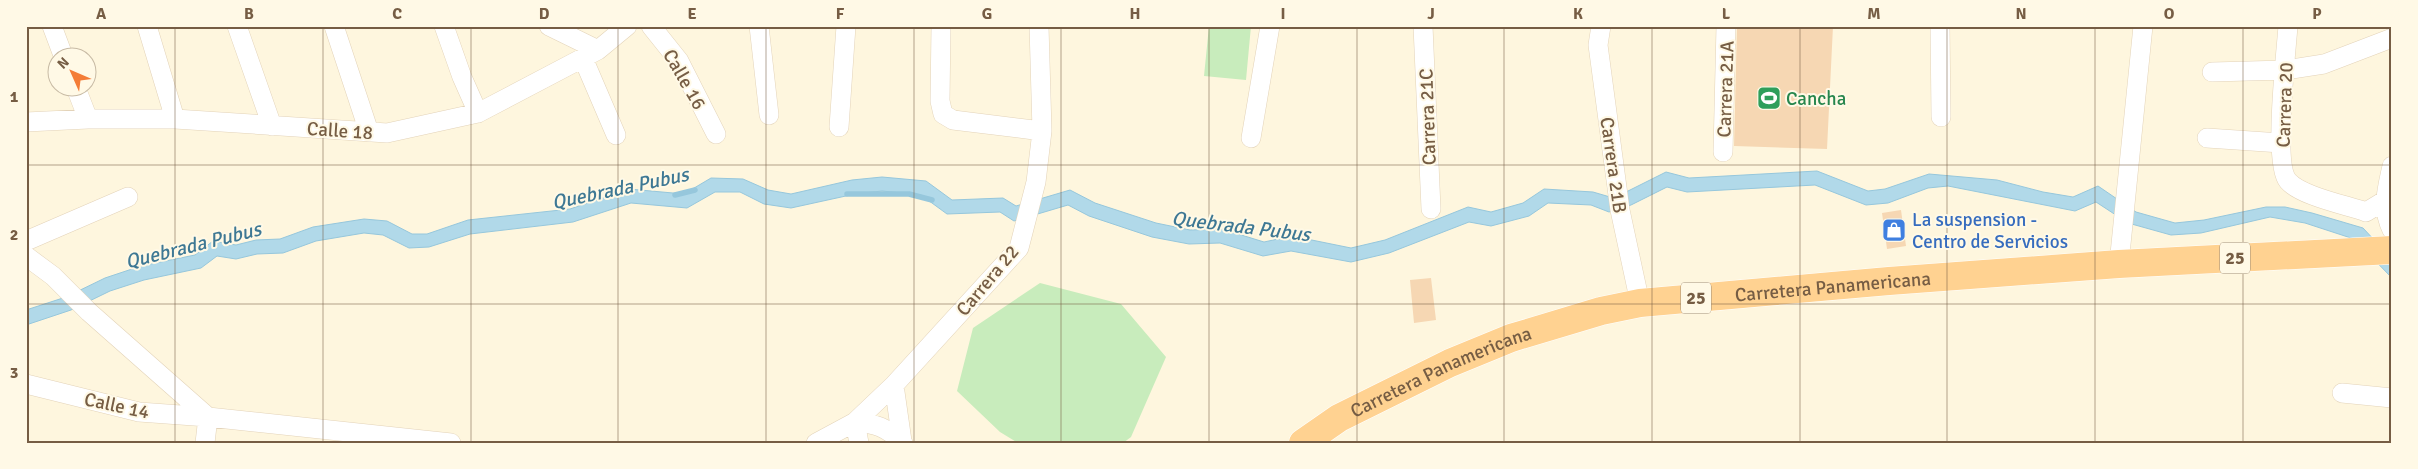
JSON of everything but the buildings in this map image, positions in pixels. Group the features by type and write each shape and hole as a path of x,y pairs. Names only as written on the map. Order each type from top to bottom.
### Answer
{"highway":[{"name":"Carretera Panamericana","path":"1303,443 1339,418 1468,356 1511,338 1601,311 1640,304 1889,281 2119,264 2392,250"}],"street":[{"path":"52,26 60,48"},
{"path":"147,26 175,119"},
{"path":"237,26 272,126"},
{"path":"334,26 369,132"},
{"path":"444,26 462,77 478,113"},
{"path":"549,26 590,54 616,135"},
{"name":"Calle 18","path":"26,122 88,119 175,119 387,133 478,113 590,54 627,26"},
{"name":"Calle 16","path":"650,26 679,61 716,134"},
{"path":"759,26 769,115"},
{"path":"839,127 846,26"},
{"path":"941,26 940,101 943,114 953,120 1042,131"},
{"name":"Carrera 22","path":"816,443 855,422 894,385 1019,248 1036,182 1042,131 1039,26"},
{"path":"1251,138 1270,26"},
{"name":"Carrera 21C","path":"1424,26 1431,209"},
{"name":"Carrera 21B","path":"1601,26 1598,45 1613,163 1620,210 1640,304"},
{"name":"Carrera 21A","path":"1723,152 1726,26"},
{"path":"1940,26 1941,117"},
{"path":"2119,264 2142,26"},
{"name":"Carrera 20","path":"2288,26 2281,143 2284,174 2289,182 2298,189 2366,212 2384,200"},
{"path":"2212,72 2285,70 2324,64 2392,38"},
{"path":"80,98 88,119"},
{"path":"2207,138 2281,143"},
{"path":"2392,166 2384,200 2386,218 2392,230"},
{"path":"26,241 77,217 128,197"},
{"path":"26,256 53,276 89,312 208,417 205,443"},
{"name":"Calle 14","path":"26,384 139,412 208,417 451,443"},
{"path":"894,385 902,442"},
{"path":"2342,393 2392,398"},
{"path":"859,443 855,422 875,424 902,442"}],"green space":[{"path":"1209,26 1251,26 1246,80 1204,76"},
{"path":"1040,283 1121,304 1166,357 1131,437 1123,443 1018,443 1000,432 957,391 973,328"}],"water":[{"path":"1817,171 1868,191 1885,189 1929,174 1997,180 2043,192 2073,197 2098,186 2136,212 2175,223 2204,220 2266,207 2285,207 2363,228 2392,259 2392,278 2354,239 2305,223 2270,217 2201,233 2171,235 2128,223 2096,202 2075,211 1948,186 1928,188 1888,203 1866,205 1815,185 1687,192 1667,187 1631,205 1609,212 1591,205 1548,203 1529,216 1491,226 1469,222 1389,253 1351,262 1291,251 1263,256 1220,243 1189,244 1152,237 1089,216 1068,205 1014,221 1000,212 947,214 921,195 882,191 855,194 791,208 764,204 740,192 715,192 687,208 631,203 573,222 470,234 429,247 409,248 383,235 364,233 316,241 283,253 257,254 236,259 217,256 201,268 144,280 110,291 71,310 26,325 26,310 66,297 105,278 141,266 195,255 213,241 236,245 256,240 280,239 313,227 364,219 387,221 412,234 427,234 468,220 570,209 629,189 684,194 711,178 743,179 768,190 791,194 852,180 882,177 926,181 952,200 1003,198 1016,206 1070,190 1095,203 1156,223 1190,230 1222,229 1264,242 1292,236 1351,248 1385,240 1468,207 1491,212 1523,203 1544,189 1593,192 1610,197 1626,192 1666,172 1689,178"}],"waterway":[{"name":"Quebrada Pubus","path":"675,195 695,190"},
{"name":"Quebrada Pubus","path":"847,194 909,194 932,200"}],"place":[{"name":"Cancha","path":"1769,98"},
{"name":"La suspension - Centro de Servicios","path":"1894,230"}]}
